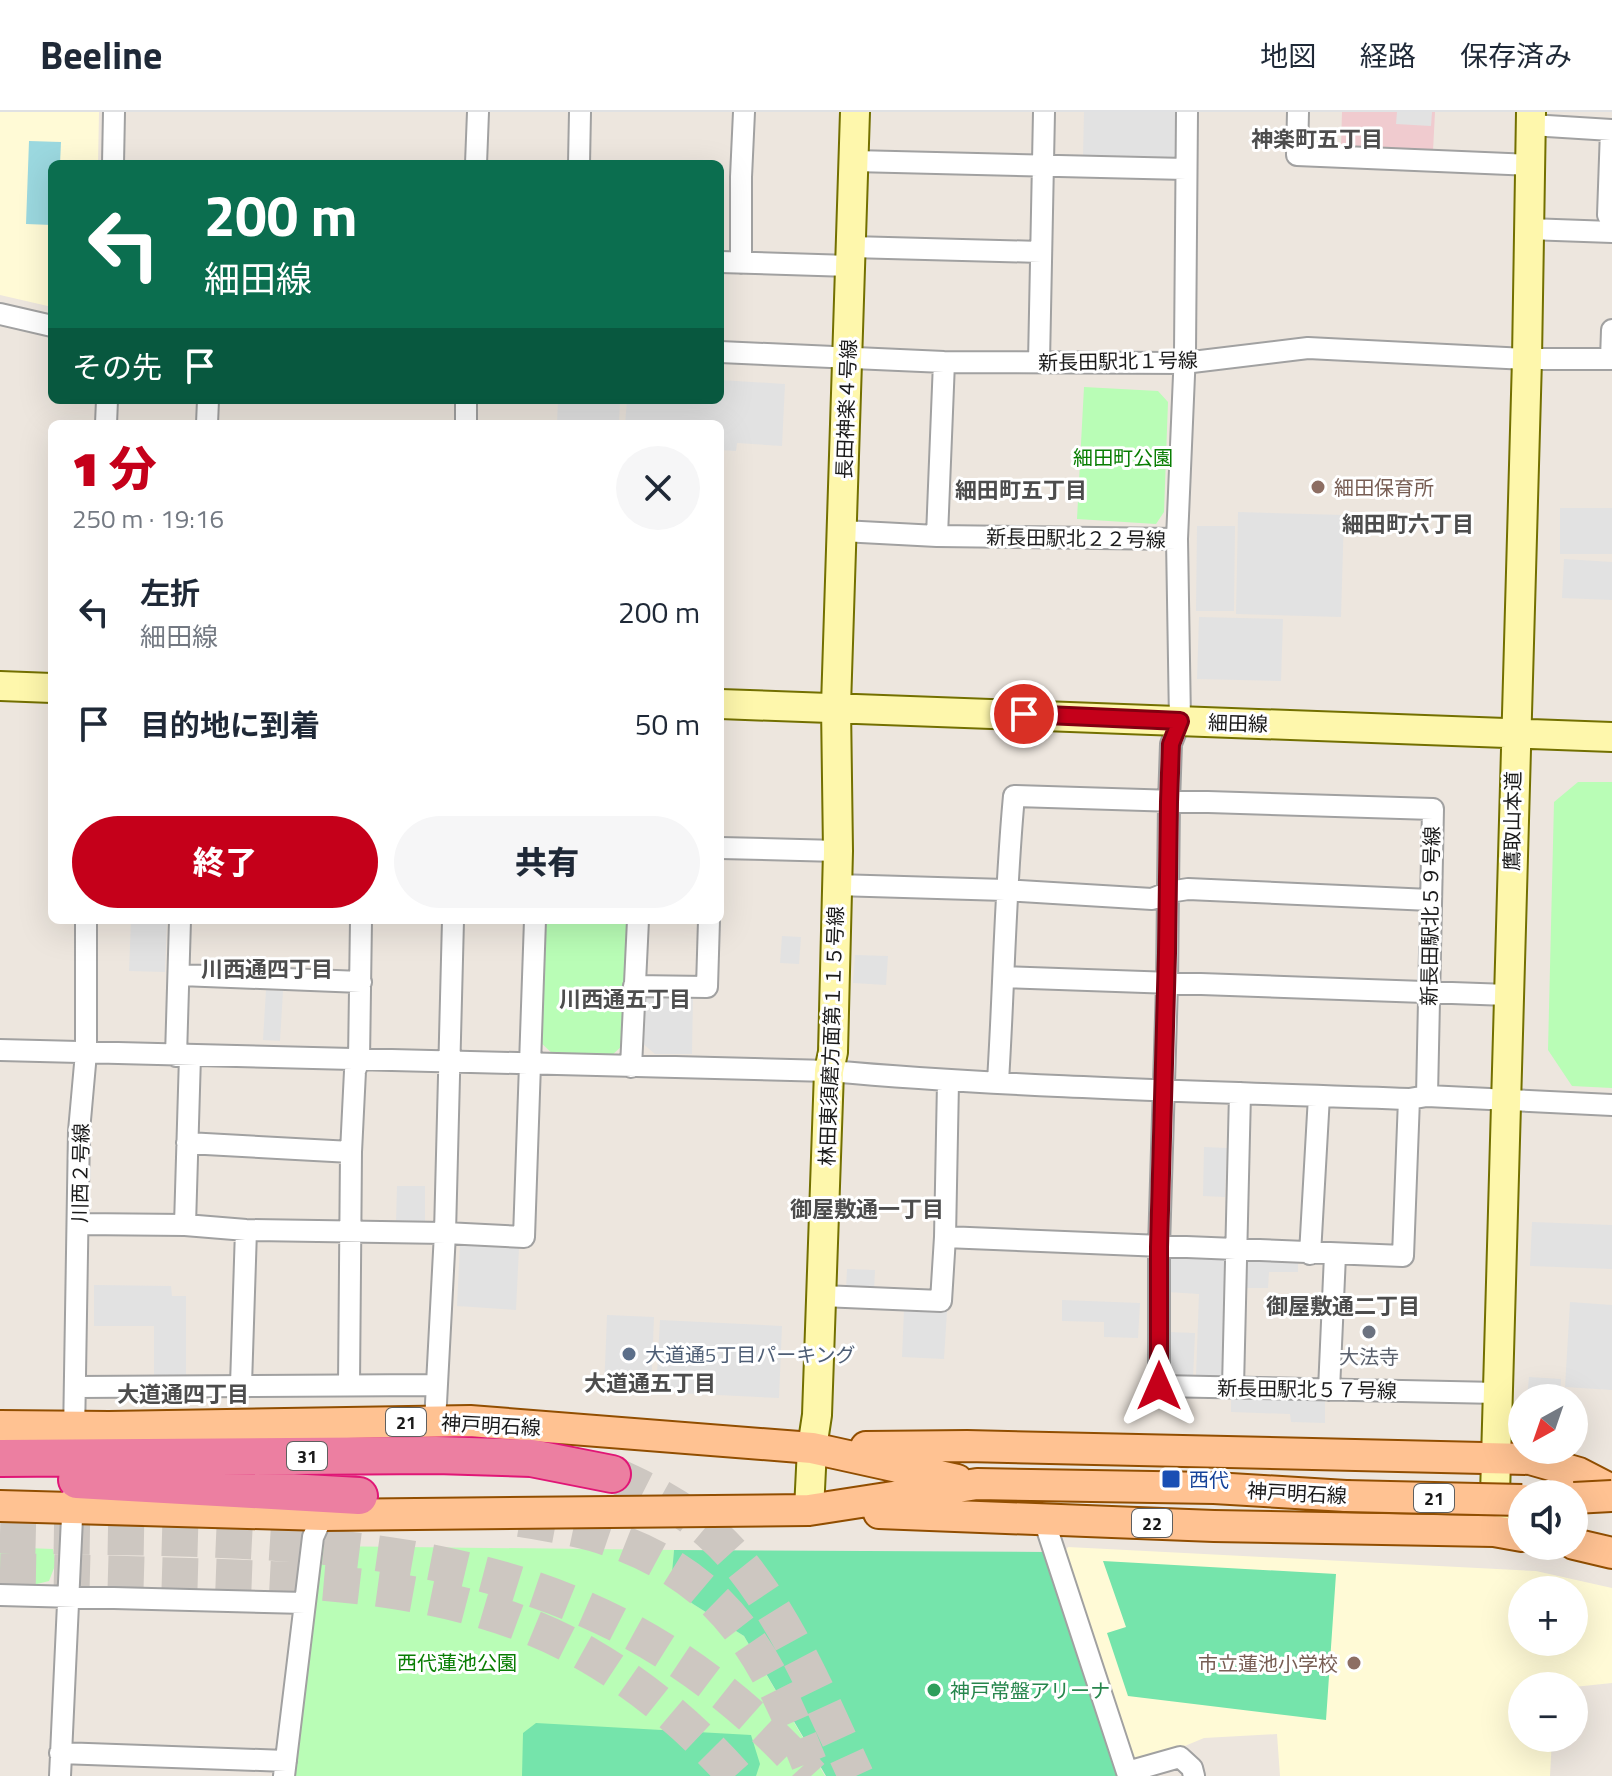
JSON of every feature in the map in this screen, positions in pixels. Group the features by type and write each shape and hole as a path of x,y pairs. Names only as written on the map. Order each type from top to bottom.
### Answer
{"highway":[{"name":"31","path":"0,1477 74,1468 452,1456 531,1458 612,1474"},
{"name":"31","path":"0,1458 359,1496"}],"main road":[{"name":"神戸明石線","path":"0,1506 74,1468 435,1422 470,1421 812,1448 977,1484"},
{"name":"神戸明石線","path":"0,1426 74,1468 323,1515 809,1510 977,1484 1214,1488 1346,1496 1508,1500"},
{"path":"812,1448 967,1446 1530,1459 1579,1473 1612,1490"},
{"path":"1588,1497 1612,1496"},
{"name":"22","path":"809,1510 1508,1533"},
{"path":"1588,1547 1612,1553"}],"street":[{"path":"113,160 114,112"},
{"path":"476,160 478,112"},
{"path":"579,160 580,112"},
{"path":"741,263 744,112"},
{"name":"長田神楽４号線","path":"836,706 855,112"},
{"path":"1039,362 1044,112"},
{"path":"1177,539 1184,363 1187,112"},
{"path":"1298,112 1297,155 1530,165"},
{"path":"1531,119 1611,130 1608,215 1612,224"},
{"name":"鷹取山本道","path":"1508,1533 1496,1459 1531,119"},
{"path":"854,161 1186,169"},
{"path":"724,176 741,177"},
{"path":"1528,229 1612,232"},
{"path":"724,262 1041,252"},
{"path":"0,314 48,325"},
{"path":"1611,359 1612,330"},
{"name":"新長田駅北１号線","path":"724,352 944,362 1184,363 1308,348 1527,359 1611,359"},
{"path":"937,536 944,362"},
{"name":"新長田駅北２２号線","path":"842,531 937,536 1177,539 1180,721"},
{"path":"0,686 48,688"},
{"name":"細田線","path":"724,704 1612,737"},
{"name":"林田東須磨方面第１１５号線","path":"809,1510 817,1415 829,1071 833,1052 838,851 836,706"},
{"name":"新長田駅北５７号線","path":"1180,721 1171,744 1169,802 1159,1386 1498,1393"},
{"path":"998,1081 1005,977 1005,890 1014,796 1169,802"},
{"name":"新長田駅北５９号線","path":"1169,802 1433,809 1428,992 1403,1256 1335,1255"},
{"path":"724,848 838,851"},
{"path":"836,885 1005,890 1152,899 1188,889 1430,900"},
{"name":"川西２号線","path":"60,1776 74,1468 79,1131 86,1053 86,924"},
{"path":"180,924 187,1143 185,1225"},
{"path":"349,1384 351,1152 355,1071 359,1060 361,924"},
{"path":"435,1422 445,1233 453,924"},
{"path":"79,1224 524,1237 535,924"},
{"path":"631,1067 638,924"},
{"path":"634,986 707,987 709,924"},
{"path":"180,975 361,982"},
{"path":"1005,977 1508,995"},
{"path":"0,1050 829,1071 948,1082 998,1081 1162,1091 1612,1105"},
{"path":"822,1296 941,1301 948,1082"},
{"path":"1233,1387 1240,1093"},
{"path":"1310,1254 1319,1096"},
{"path":"187,1143 351,1152"},
{"path":"241,1385 246,1230"},
{"path":"945,1237 1335,1255 1329,1390"},
{"path":"76,1387 435,1385"},
{"path":"60,1753 285,1769 313,1537 323,1515"},
{"path":"1044,1520 1127,1772 1180,1757 1192,1768 1194,1776"},
{"path":"0,1595 305,1603"}],"shaded area":[{"path":"0,112 99,112 98,160 48,160 48,306 0,295"},
{"path":"1084,112 1176,112 1175,160 1083,157"},
{"path":"1342,112 1435,112 1433,151 1341,147"},
{"path":"1397,112 1432,112 1431,126 1396,124"},
{"path":"724,380 785,384 782,446 737,443 736,451 724,450 724,420 625,420 627,404 724,404"},
{"path":"558,404 620,404 619,420 557,420"},
{"path":"1560,508 1612,508 1612,554 1560,554"},
{"path":"1238,512 1344,515 1341,617 1236,614"},
{"path":"1197,526 1235,526 1234,611 1196,611"},
{"path":"1564,559 1612,562 1612,600 1562,598"},
{"path":"1199,617 1283,619 1281,681 1197,679"},
{"path":"131,924 167,924 165,972 129,971"},
{"path":"782,936 801,937 799,964 780,963"},
{"path":"855,955 888,956 886,985 853,983"},
{"path":"266,990 283,991 280,1041 263,1040"},
{"path":"643,994 693,995 692,1054 655,1054 642,1043"},
{"path":"1204,1147 1227,1148 1225,1197 1203,1196"},
{"path":"397,1186 425,1186 425,1223 396,1223"},
{"path":"1532,1222 1612,1225 1612,1269 1530,1266"},
{"path":"460,1244 519,1248 516,1310 457,1306"},
{"path":"1168,1255 1226,1258 1222,1377 1196,1376 1199,1294 1167,1292"},
{"path":"1241,1258 1298,1260 1298,1272 1269,1272 1268,1288 1240,1288"},
{"path":"847,1269 875,1270 874,1291 846,1290"},
{"path":"94,1285 171,1286 172,1296 186,1296 186,1378 154,1378 154,1326 94,1326"},
{"path":"1062,1300 1140,1303 1138,1338 1104,1337 1104,1322 1062,1321"},
{"path":"1570,1302 1612,1305 1612,1390 1588,1388 1588,1384 1565,1384"},
{"path":"904,1309 947,1311 944,1359 902,1357"},
{"name":"大道通5丁目パーキング","path":"607,1315 654,1317 651,1393 604,1391"},
{"path":"660,1320 782,1326 779,1398 656,1392"},
{"path":"1167,1332 1195,1333 1193,1378 1164,1377"},
{"path":"1529,1377 1561,1379 1561,1384 1528,1384"},
{"path":"1231,1398 1325,1401 1325,1423 1291,1422 1290,1414 1231,1412"},
{"name":"市立蓮池小学校","path":"1068,1547 1536,1571 1558,1576 1508,1576 1508,1656 1588,1656 1588,1583 1612,1588 1612,1683 1588,1686 1588,1672 1508,1672 1508,1752 1551,1752 1550,1776 1280,1776 1277,1734 1204,1738 1144,1763 1127,1753 1062,1556"}],"green space":[{"name":"細田町公園","path":"1084,387 1158,391 1168,402 1164,512 1156,524 1077,519"},
{"path":"1578,782 1612,782 1612,1088 1572,1086 1548,1050 1554,802"},
{"path":"543,924 628,924 623,1045 611,1056 554,1055 539,1041"},
{"name":"西代蓮池公園","path":"321,1546 674,1550 672,1585 693,1604 744,1636 825,1776 276,1776"},
{"path":"0,1547 53,1549 56,1563 49,1581 0,1584"},
{"name":"神戸常盤アリーナ","path":"674,1550 1047,1552 1119,1776 826,1776 744,1636 693,1604 671,1585"},
{"path":"1103,1561 1336,1574 1326,1720 1128,1696 1107,1633 1126,1627"},
{"path":"536,1723 751,1735 760,1764 756,1776 522,1776 523,1733"}],"water":[{"path":"29,141 61,142 60,160 48,160 48,225 26,224"}],"tunnel":[{"path":"612,1474 689,1515 735,1557 756,1584 794,1647 856,1776"},
{"path":"520,1519 592,1533 636,1549 673,1569 705,1592 754,1649 774,1683 809,1763"},
{"path":"0,1535 291,1544 364,1551 436,1563 506,1580 607,1619 672,1656 702,1676 759,1723 811,1776"},
{"path":"0,1571 292,1580 395,1591 446,1601 544,1633 590,1656 649,1696 685,1726 735,1776"}],"place":[{"name":"細田保育所","path":"1318,487"},
{"name":"大法寺","path":"1369,1332"},
{"name":"大道通5丁目パーキング","path":"629,1354"},
{"name":"西代","path":"1171,1479"},
{"name":"市立蓮池小学校","path":"1354,1663"},
{"name":"神戸常盤アリーナ","path":"934,1690"}],"district":[{"name":"神楽町五丁目","path":"1317,139"},
{"name":"細田町五丁目","path":"1021,490"},
{"name":"細田町六丁目","path":"1408,524"},
{"name":"川西通四丁目","path":"267,969"},
{"name":"川西通五丁目","path":"625,999"},
{"name":"御屋敷通一丁目","path":"867,1209"},
{"name":"御屋敷通二丁目","path":"1343,1306"},
{"name":"大道通五丁目","path":"650,1383"},
{"name":"大道通四丁目","path":"183,1394"}],"route":[{"path":"1024,714 1180,721 1171,744 1169,802 1159,1386"}]}
